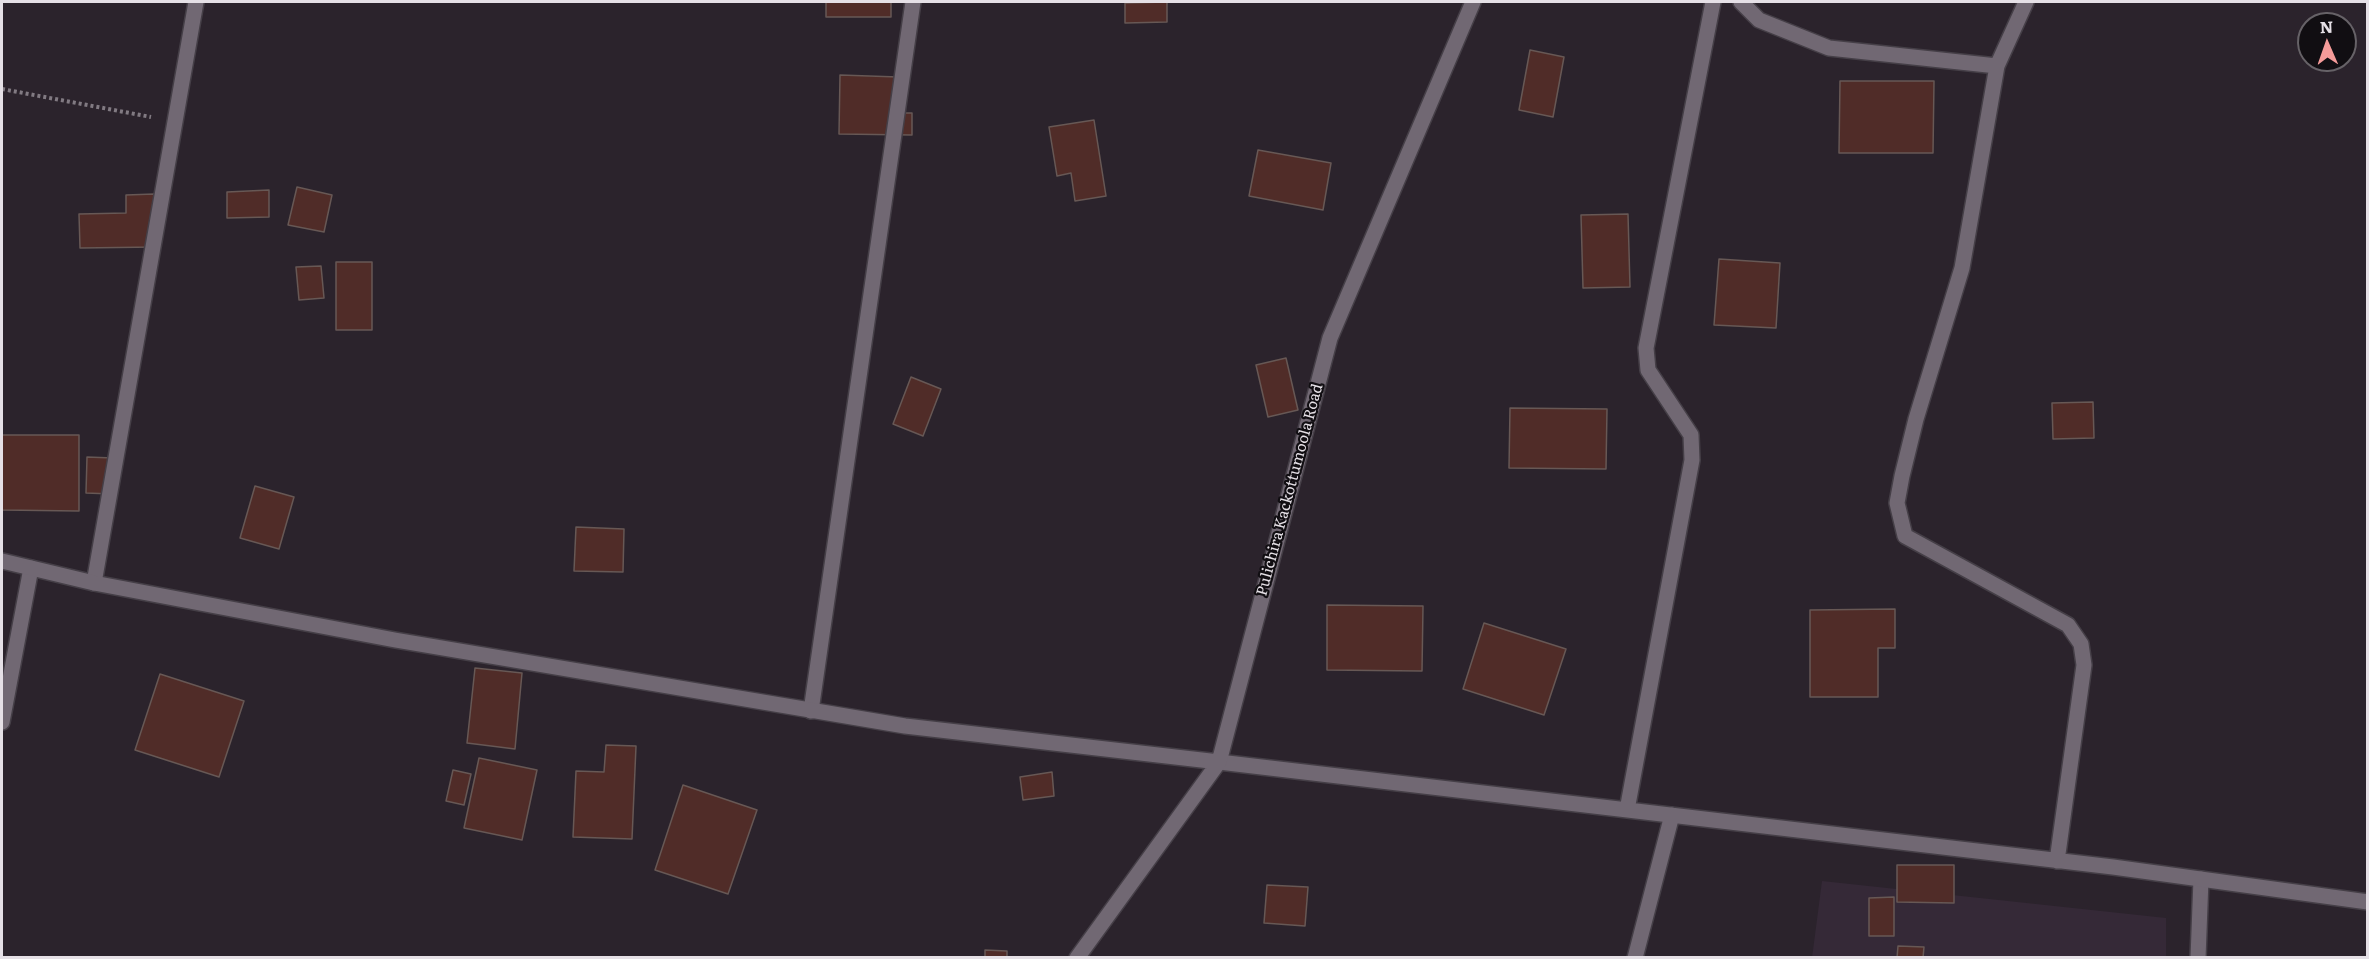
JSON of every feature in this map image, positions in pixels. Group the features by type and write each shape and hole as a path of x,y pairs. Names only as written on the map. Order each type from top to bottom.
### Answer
{"street":[{"path":"94,583 196,2"},
{"path":"811,711 913,2"},
{"name":"Pulichira Kackottumoola Road","path":"1077,957 1219,762 1330,338 1473,2"},
{"path":"1627,810 1692,460 1692,435 1648,370 1646,348 1713,2"},
{"path":"1741,2 1759,20 1829,48 1997,66"},
{"path":"2026,2 1997,66 1962,268 1916,419 1897,503 1905,536 2068,625 2081,644 2084,665 2057,861"},
{"path":"2,561 94,583 406,642 905,726 2057,861 2367,902"},
{"path":"2,722 31,568"},
{"path":"1635,957 1672,815"},
{"path":"2198,957 2201,879"}],"path":[{"path":"2,89 174,121"}],"shaded area":[{"path":"1822,881 2166,918 2166,957 1812,958"}],"building":[{"path":"826,2 891,2 891,17 826,17"},
{"path":"1167,2 1167,22 1125,23 1125,3"},
{"path":"1530,50 1564,57 1553,117 1519,110"},
{"path":"840,75 898,77 897,113 912,113 912,135 839,134"},
{"path":"1840,81 1934,81 1933,153 1839,153"},
{"path":"1094,120 1106,196 1075,201 1071,173 1057,176 1049,127"},
{"path":"1258,150 1331,163 1323,210 1249,196"},
{"path":"297,187 332,195 324,232 288,225"},
{"path":"269,190 269,217 227,218 227,192"},
{"path":"154,194 155,247 80,248 79,214 126,213 126,195"},
{"path":"1628,214 1630,287 1583,288 1581,215"},
{"path":"1719,259 1780,263 1776,328 1714,325"},
{"path":"336,262 372,262 372,330 336,330"},
{"path":"321,266 324,298 299,300 296,267"},
{"path":"1286,358 1298,410 1268,417 1256,365"},
{"path":"911,377 941,389 923,436 893,424"},
{"path":"2093,402 2094,438 2053,439 2052,403"},
{"path":"1510,408 1607,409 1606,469 1509,468"},
{"path":"2,435 79,435 79,511 2,510"},
{"path":"87,457 113,458 112,494 86,493"},
{"path":"255,486 294,497 279,549 240,538"},
{"path":"576,527 624,529 623,572 574,571"},
{"path":"1327,605 1423,606 1422,671 1327,670"},
{"path":"1895,609 1895,648 1878,648 1878,697 1810,697 1810,610"},
{"path":"1484,623 1566,649 1544,715 1463,689"},
{"path":"475,668 522,673 515,749 467,743"},
{"path":"160,674 244,701 219,777 135,750"},
{"path":"606,745 636,746 632,839 573,837 576,771 604,772"},
{"path":"479,758 537,770 522,840 464,828"},
{"path":"453,770 471,774 464,805 446,801"},
{"path":"1052,772 1054,796 1023,800 1020,777"},
{"path":"683,785 757,810 728,894 655,870"},
{"path":"1897,865 1954,865 1954,903 1897,902"},
{"path":"1267,885 1308,887 1305,926 1264,923"},
{"path":"1894,897 1894,936 1869,936 1869,898"},
{"path":"1898,946 1924,947 1923,958 1897,958"},
{"path":"985,950 1007,951 1007,958 985,958"}]}
